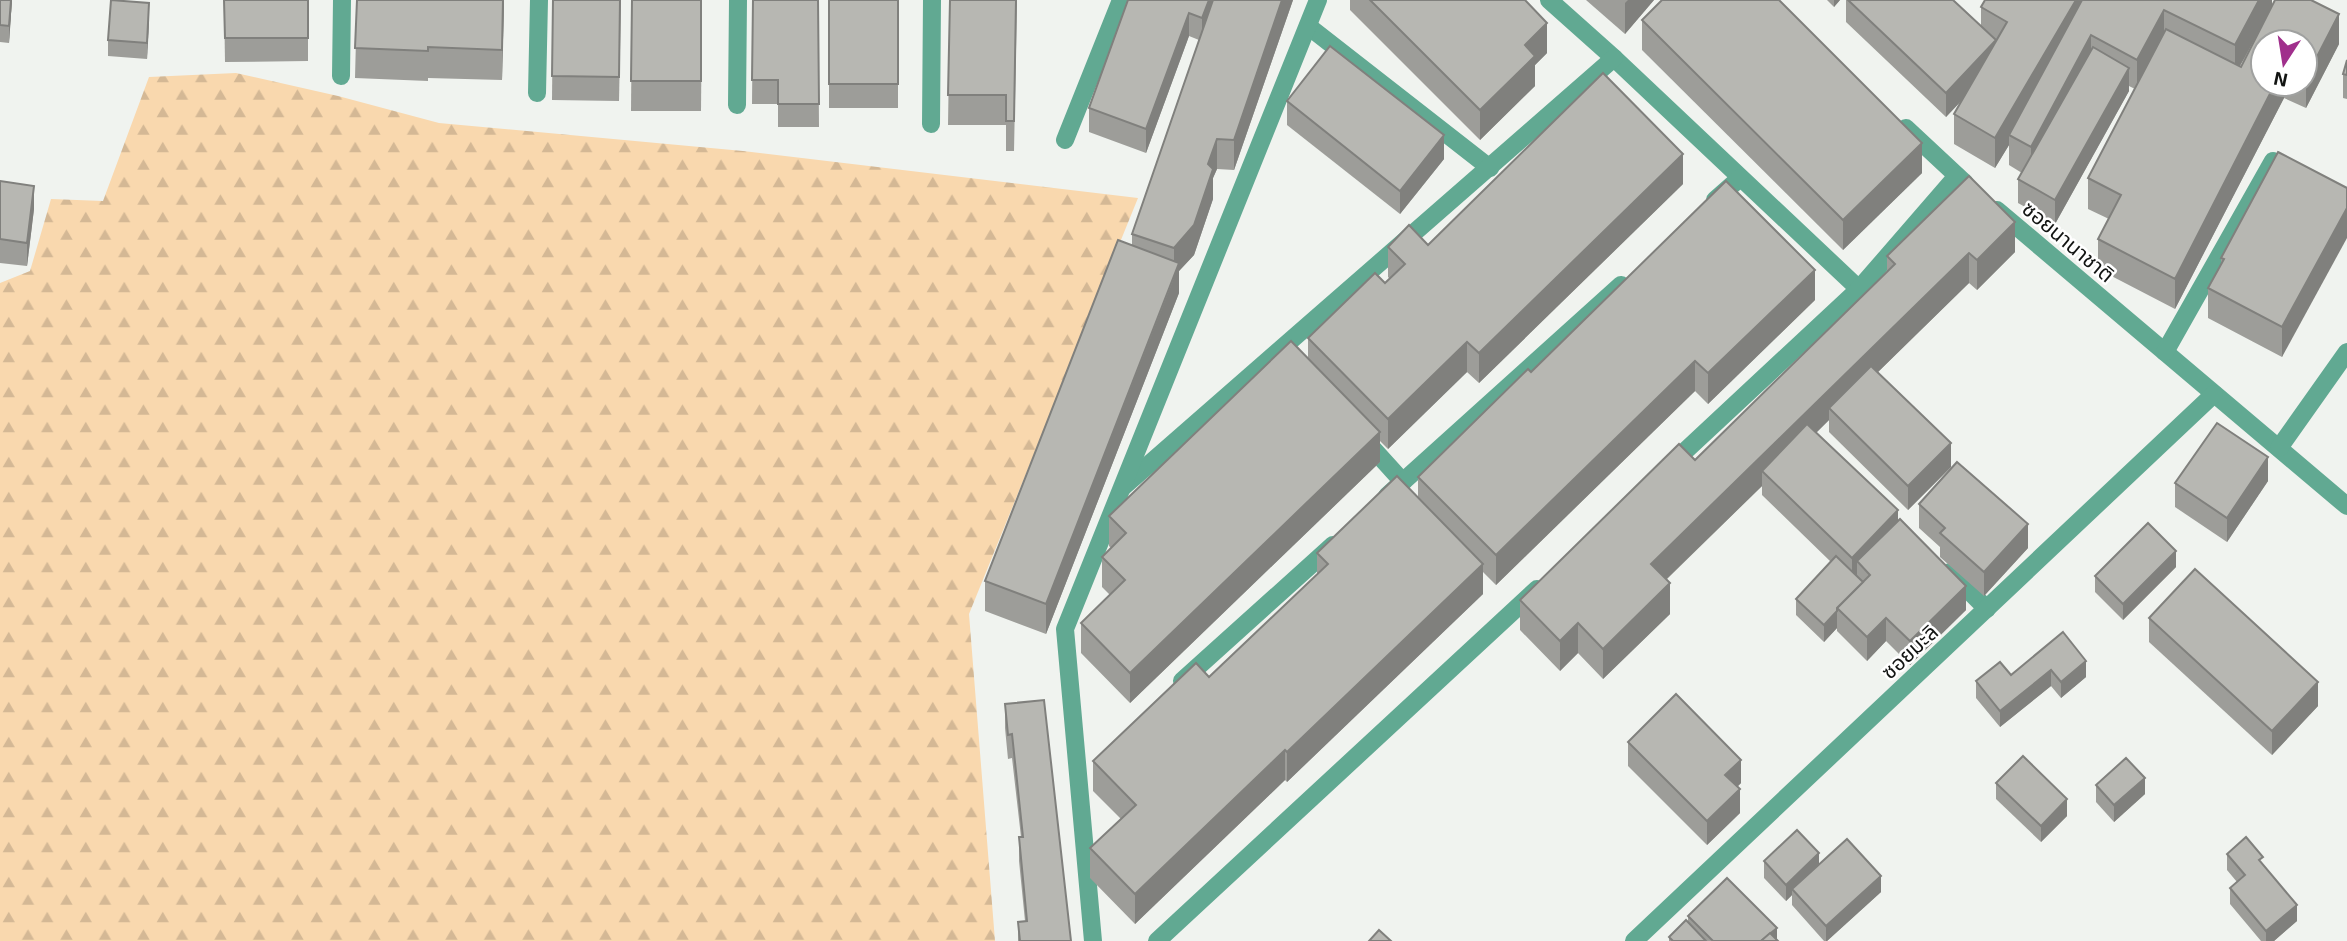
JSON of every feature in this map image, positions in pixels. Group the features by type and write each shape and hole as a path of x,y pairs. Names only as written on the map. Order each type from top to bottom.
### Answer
{"street":[{"path":"341,76 342,0"},
{"path":"537,93 539,0"},
{"path":"737,105 738,0"},
{"path":"931,124 932,0"},
{"path":"1065,141 1121,0"},
{"path":"1093,941 1065,629 1318,0"},
{"path":"1549,0 1859,289"},
{"path":"1308,26 1490,168"},
{"path":"1122,488 1287,354 1614,58"},
{"name":"ซอยนานาชาติ","path":"1889,111 1957,177 2347,506"},
{"path":"2165,352 2273,161"},
{"path":"1699,214 1740,177"},
{"path":"1652,482 1859,289 1957,177"},
{"path":"1372,509 1638,270"},
{"path":"2279,448 2347,352"},
{"name":"ซอยมะลิ","path":"1634,941 2214,394"},
{"path":"1356,431 1403,482"},
{"path":"1169,692 1342,537"},
{"path":"1938,560 1987,609"},
{"path":"1157,941 1551,575"},
{"path":"1078,775 1098,756"}],"green space":[{"path":"236,73 439,123 743,151 1138,198 969,614 995,941 0,941 0,283 30,271 51,199 103,201 149,77"}],"building":[{"path":"0,0 11,0 9,26 0,25"},
{"path":"111,0 149,3 147,43 108,40"},
{"path":"224,0 308,0 308,38 225,38"},
{"path":"357,0 503,0 502,50 355,48"},
{"path":"553,0 620,0 619,77 552,76"},
{"path":"632,0 701,0 701,81 631,81"},
{"path":"753,0 818,0 819,104 778,104 778,80 752,80"},
{"path":"829,0 898,0 898,84 829,84"},
{"path":"950,0 1016,0 1014,121 1006,121 1006,95 948,95"},
{"path":"1128,0 1209,0 1202,18 1189,13 1146,129 1089,108"},
{"path":"1213,0 1282,0 1234,140 1217,139 1208,164 1213,169 1194,225 1174,248 1132,234"},
{"path":"1370,0 1525,0 1547,23 1525,45 1535,56 1480,110"},
{"path":"1662,0 1779,0 1922,143 1843,220 1642,20"},
{"path":"1848,0 1953,0 1996,40 1946,93"},
{"path":"1985,0 2076,0 1995,138 1954,114 2007,22 1981,7"},
{"path":"2082,0 2259,0 2235,45 2164,10 2137,60 2091,35 2031,147 2009,135"},
{"path":"2275,0 2311,0 2339,14 2319,53 2319,28 2261,28"},
{"path":"2166,29 2241,67 2249,51 2249,98 2268,98 2175,279 2098,239 2121,195 2088,178"},
{"path":"1330,46 1444,135 1400,191 1287,101"},
{"path":"2093,47 2129,68 2055,200 2018,179"},
{"path":"1603,73 1683,154 1479,353 1467,342 1388,419 1308,338 1375,273 1385,283 1405,264 1388,247 1409,225 1428,245"},
{"path":"2278,152 2347,188 2347,208 2282,327 2208,288 2224,259 2221,258"},
{"path":"1969,176 2015,222 1977,260 1969,253 1651,564 1670,583 1603,649 1578,623 1560,641 1520,600 1679,444 1695,460 1895,264 1887,256"},
{"path":"0,181 34,186 27,243 0,239"},
{"path":"1726,181 1815,270 1708,373 1695,361 1496,555 1418,477 1528,369 1531,372"},
{"path":"1118,240 1179,263 1046,604 985,581"},
{"path":"1291,341 1380,432 1130,673 1081,623 1125,580 1102,557 1126,533 1109,516"},
{"path":"1871,366 1951,443 1908,486 1829,408"},
{"path":"2217,423 2268,457 2227,518 2175,483"},
{"path":"1807,424 1898,510 1852,558 1762,471"},
{"path":"1957,462 2028,524 1984,572 1940,533 1945,528 1919,504"},
{"path":"1397,476 1483,564 1135,894 1090,848 1136,805 1093,761 1196,663 1209,677 1328,564 1317,553"},
{"path":"1900,519 1966,586 1910,641 1886,618 1867,637 1837,608 1870,575 1857,561"},
{"path":"2148,523 2176,551 2123,604 2095,576"},
{"path":"1836,556 1863,582 1824,625 1796,599"},
{"path":"2195,569 2318,682 2272,731 2149,618"},
{"path":"2063,632 2086,661 2061,682 2051,670 2000,711 1976,681 2000,662 2011,675"},
{"path":"1676,694 1741,760 1725,775 1740,789 1707,821 1628,742"},
{"path":"1044,700 1071,941 1020,941 1018,922 1027,921 1019,837 1023,837 1012,734 1008,735 1005,704"},
{"path":"2023,756 2067,799 2041,826 1996,783"},
{"path":"2126,758 2145,778 2114,805 2096,785"},
{"path":"1797,830 1819,853 1786,885 1764,861"},
{"path":"2246,837 2263,857 2259,860 2297,905 2266,931 2230,888 2245,875 2227,854"},
{"path":"1847,839 1881,876 1826,926 1792,889"},
{"path":"1727,878 1777,928 1761,941 1713,941 1688,916"},
{"path":"1686,920 1706,941 1673,941 1669,937"},
{"path":"1379,930 1391,941 1369,941"},
{"path":"1770,933 1778,941 1761,941"}]}
